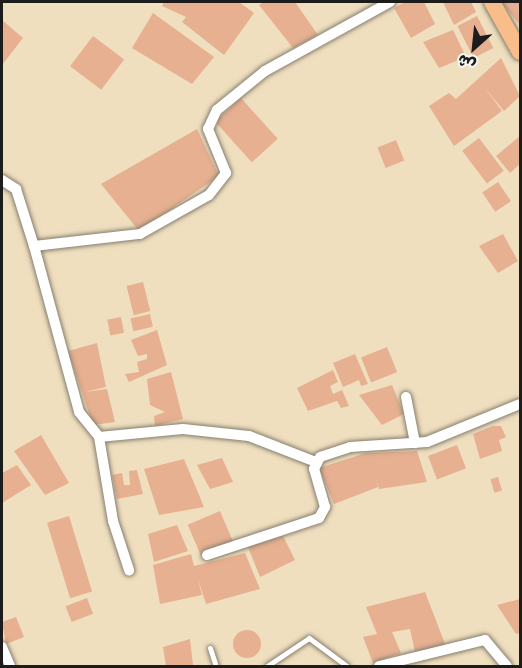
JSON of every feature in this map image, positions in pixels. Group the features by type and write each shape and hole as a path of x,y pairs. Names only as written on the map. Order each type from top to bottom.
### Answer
{"main road":[{"path":"492,2 520,52"}],"street":[{"path":"34,246 140,234 209,195 226,173 208,129 217,110 265,71 390,2"},
{"path":"2,180 16,189 34,246 79,412 99,437 113,521 129,570"},
{"path":"406,397 415,443"},
{"path":"99,437 183,429 249,436 316,462 350,447 415,443 520,404"},
{"path":"207,555 319,518 325,507 316,462"},
{"path":"380,666 485,640 507,666"},
{"path":"2,647 10,666"}],"lane":[{"path":"267,666 309,638 347,666"},
{"path":"210,648 216,666"}],"building":[{"path":"164,2 239,2 254,13 224,55 182,22 186,17 162,6"},
{"path":"264,2 295,2 318,35 293,48 259,5"},
{"path":"405,2 424,2 435,24 411,38 394,8"},
{"path":"443,2 471,2 476,12 454,25"},
{"path":"501,2 520,2 520,25"},
{"path":"153,13 214,57 192,84 132,48"},
{"path":"477,16 493,48 474,58 457,26"},
{"path":"2,20 23,38 2,65"},
{"path":"453,30 466,57 439,68 423,42"},
{"path":"93,36 124,59 101,90 70,66"},
{"path":"501,58 520,96 504,111 484,87 502,111 454,146 429,106 449,93 456,99"},
{"path":"241,98 278,139 252,162 215,121"},
{"path":"197,129 219,176 139,231 101,184"},
{"path":"520,136 520,164 510,173 496,156"},
{"path":"479,138 504,171 487,183 462,151"},
{"path":"396,140 404,160 386,168 377,147"},
{"path":"498,182 511,201 495,212 482,193"},
{"path":"503,234 518,261 498,273 479,246"},
{"path":"143,282 150,311 134,315 127,286"},
{"path":"150,314 153,327 133,331 131,318"},
{"path":"121,317 124,333 110,335 107,320"},
{"path":"157,330 167,365 129,382 125,374 139,372 137,362 147,359 147,354 138,356 131,340"},
{"path":"97,343 106,387 85,392 107,389 115,422 93,425 68,351"},
{"path":"387,347 397,372 371,383 361,357"},
{"path":"355,354 368,384 361,386 359,380 343,387 333,363"},
{"path":"333,370 338,382 330,386 333,394 342,390 349,406 341,408 337,401 308,411 297,388"},
{"path":"171,372 183,419 155,426 154,416 165,412 150,405 147,379"},
{"path":"392,385 404,414 382,425 359,395"},
{"path":"493,426 501,426 506,437 499,440 502,451 480,459 473,434"},
{"path":"41,435 69,483 45,495 14,451"},
{"path":"457,445 466,468 437,479 428,456"},
{"path":"417,451 427,482 379,489 376,479 378,487 334,504 319,468 366,453"},
{"path":"222,458 233,482 210,489 197,465"},
{"path":"184,459 204,507 159,515 144,469"},
{"path":"17,465 31,485 2,503 2,473"},
{"path":"137,470 143,494 117,499 112,475 122,473 124,485 130,485 129,471"},
{"path":"498,477 502,490 494,493 490,479"},
{"path":"220,511 233,541 201,555 188,525"},
{"path":"69,516 92,592 70,598 47,523"},
{"path":"177,525 188,551 154,562 148,534"},
{"path":"283,536 295,560 260,577 248,547"},
{"path":"245,553 260,589 206,604 198,579 202,595 160,604 153,565 191,554 194,566"},
{"path":"425,592 447,649 415,652 410,629 392,632 401,653 373,663 363,637 377,634 366,607"},
{"path":"87,598 93,614 72,622 66,606"},
{"path":"520,599 520,633 516,634 497,605"},
{"path":"16,617 24,637 6,644 2,622"},
{"path":"247,630 257,634 261,644 257,654 247,658 237,654 233,644 237,634"},
{"path":"190,639 193,665 166,666 163,647"}]}
